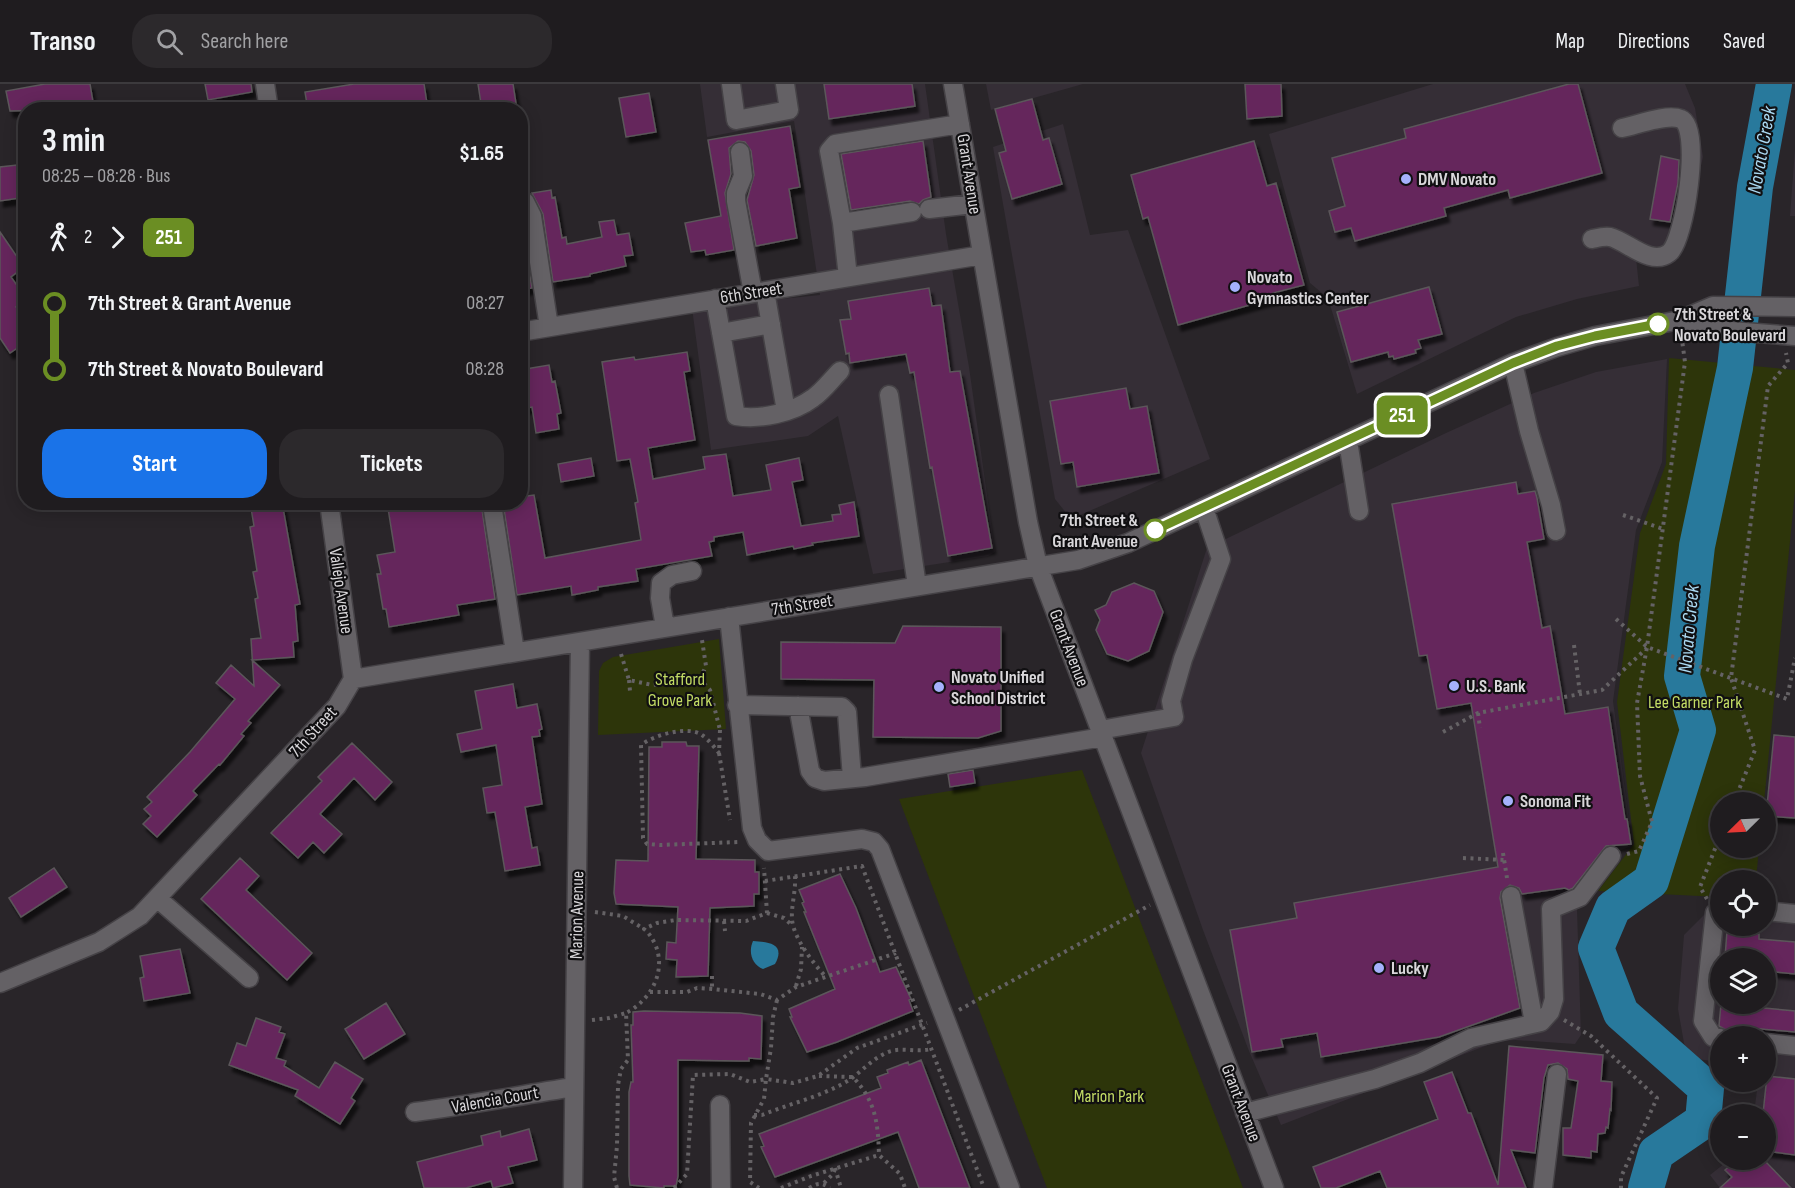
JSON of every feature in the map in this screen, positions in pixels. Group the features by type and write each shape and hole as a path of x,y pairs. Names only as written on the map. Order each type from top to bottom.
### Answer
{"street":[{"path":"265,84 268,102"},
{"path":"731,84 736,120 789,110 785,84"},
{"name":"Grant Avenue","path":"957,85 960,124 982,255 1028,522 1038,566 1274,1188"},
{"path":"1592,239 1610,237 1655,256 1670,253 1680,235 1692,157 1690,135 1686,123 1681,119 1669,117 1622,128"},
{"path":"848,277 842,222 830,151 835,144 960,124"},
{"path":"740,152 743,176 736,194 736,201 759,292 771,324 786,411"},
{"path":"842,222 974,204"},
{"path":"528,208 532,216 549,327"},
{"name":"6th Street","path":"528,331 982,255"},
{"path":"715,299 736,416 752,417 786,411 812,399 840,371"},
{"name":"7th Street","path":"0,983 99,942 140,916 337,706 352,679 1078,560 1128,543 1513,363 1557,346 1595,336 1680,320 1713,306 1789,307"},
{"name":"7th Street","path":"1680,320 1718,330 1789,335"},
{"path":"721,333 771,324"},
{"path":"1513,363 1556,531"},
{"path":"889,395 916,586"},
{"path":"1348,441 1359,511"},
{"path":"798,706 810,771 815,778 824,781 1101,734 1174,717 1171,701 1180,670 1221,559 1204,508"},
{"name":"Vallejo Avenue","path":"330,510 352,679"},
{"path":"493,510 514,652"},
{"path":"665,627 660,598 661,583 672,575 692,571"},
{"path":"729,617 752,828 757,840 768,851 862,839 874,842 880,849 1010,1188"},
{"name":"Marion Avenue","path":"573,1188 579,642"},
{"path":"738,705 842,707 847,712 852,778"},
{"path":"1245,1113 1375,1079 1420,1063 1471,1038 1541,1022 1550,1012 1554,999 1551,909 1580,897 1611,856"},
{"path":"1511,896 1534,1023"},
{"path":"157,898 249,978"},
{"path":"1776,912 1795,914"},
{"path":"1710,1033 1702,1021 1714,936"},
{"path":"1776,1044 1795,1046"},
{"path":"1543,1188 1557,1074"},
{"name":"Valencia Court","path":"415,1112 482,1104 513,1096 574,1087"},
{"path":"720,1105 721,1188"}],"path":[{"path":"1611,856 1639,851 1653,822 1640,776 1637,703 1647,647 1685,362 1680,320"},
{"path":"1738,792 1755,750 1731,678 1768,386 1788,363 1789,335"},
{"path":"1623,515 1663,529"},
{"path":"1616,619 1647,647 1787,699 1795,658"},
{"path":"698,622 705,666 700,679"},
{"path":"619,635 621,657 629,680 630,691"},
{"path":"1574,645 1580,694"},
{"path":"1443,732 1478,713 1602,690 1647,647"},
{"path":"629,680 651,685 700,679"},
{"path":"700,679 710,690 720,730 719,753 734,843"},
{"path":"1478,713 1480,728"},
{"path":"720,730 740,728"},
{"path":"719,753 700,733 656,735 641,745 644,838 647,844 660,845 747,842"},
{"path":"1503,853 1511,896"},
{"path":"1463,858 1504,860"},
{"path":"1710,901 1700,887 1711,858"},
{"path":"762,862 767,913"},
{"path":"765,880 862,866 984,1188"},
{"path":"795,876 796,889 792,921 802,945 825,976"},
{"path":"575,1020 609,1018 626,1013 640,1003 650,992 658,976 659,960 653,941 644,928 622,916 577,910"},
{"path":"976,1002 1135,912"},
{"path":"644,928 676,920 746,921 767,913 784,918 794,926"},
{"path":"724,921 725,931"},
{"path":"796,987 801,969 802,945"},
{"path":"854,1077 818,1076 793,1083 766,1079 777,1000 796,987 896,953"},
{"path":"712,976 712,989"},
{"path":"650,992 687,992 697,988 760,994 777,1000"},
{"path":"1550,1012 1591,1036 1657,1098 1621,1177 1621,1188"},
{"path":"617,1188 614,1177 618,1085 621,1069 628,1060 626,1013"},
{"path":"818,1076 857,1048 922,1025"},
{"path":"754,1115 762,1115 830,1090 854,1077 887,1052 898,1050 921,1052 931,1048"},
{"path":"854,1077 866,1093 876,1116 879,1155 900,1174 905,1188"},
{"path":"781,1188 879,1155"},
{"path":"824,1184 835,1168"},
{"path":"835,1168 841,1188"},
{"path":"809,1188 818,1183 830,1188"}],"shaded area":[{"path":"700,84 925,84 995,552 988,556 873,574 838,416 808,436 711,450 692,308 820,295 794,121 707,137"},
{"path":"986,84 1083,84 991,110"},
{"path":"1433,84 1685,84 1695,108 1703,157 1679,258 1668,265 1636,258 1639,286 1577,299 1516,317 1357,394 1328,298 1310,283 1269,134"},
{"path":"1063,124 1090,235 1128,230 1210,459 1080,515 1067,514 1055,499 993,147"},
{"path":"1795,149 1795,216 1790,216"},
{"path":"1667,359 1662,462 1636,530 1613,701 1632,843 1631,846 1619,851 1577,909 1581,1035 1575,1044 1498,1041 1281,1125 1249,1051 1203,930 1141,753 1207,548 1534,393 1596,372"},
{"path":"1776,902 1795,904 1795,1188 1720,1188 1710,1175 1716,1170 1776,1170 1776,1104 1755,1104 1757,1092 1776,1092 1776,1026 1710,1026 1710,1061 1689,1058 1678,1009 1684,935 1710,909 1710,936 1776,936"}],"green space":[{"name":"Lee Garner Park","path":"1669,358 1795,370 1795,491 1765,792 1710,792 1710,858 1758,858 1757,870 1710,870 1710,897 1598,891 1634,844 1617,702 1640,533 1666,464"},
{"name":"Stafford Grove Park","path":"719,639 726,729 598,735 599,671 603,663 613,657"},
{"name":"Marion Park","path":"1082,770 1243,1188 1047,1188 899,799"}],"water":[{"path":"753,941 770,943 777,948 778,957 775,964 763,969 756,964 751,954"}],"building":[{"path":"45,84 90,84 93,102 18,102 18,111 10,111 6,91"},
{"path":"205,84 251,84 252,92 208,100"},
{"path":"354,84 424,84 427,102 307,102 305,92"},
{"path":"478,84 513,84 516,102 481,102"},
{"path":"824,84 912,84 915,106 829,119"},
{"path":"1245,84 1281,84 1282,116 1247,119"},
{"path":"1569,84 1578,84 1602,173 1510,198 1508,190 1444,208 1446,216 1355,241 1351,228 1335,232 1329,211 1345,206 1332,158 1406,138 1404,129"},
{"path":"649,93 656,132 626,137 619,98"},
{"path":"1032,99 1043,140 1049,138 1062,184 1012,199 999,153 1006,151 995,109"},
{"path":"790,126 800,187 789,189 797,238 756,246 747,200 754,175 751,151 745,142 738,141 729,148 731,174 725,193 734,250 706,255 705,250 691,252 685,223 721,216 708,140"},
{"path":"923,141 931,197 919,204 910,201 851,210 841,154"},
{"path":"1254,141 1267,186 1276,183 1304,285 1273,293 1275,298 1178,325 1148,217 1143,219 1131,175"},
{"path":"1661,156 1679,160 1678,183 1670,222 1650,219"},
{"path":"18,165 18,198 0,201 0,167"},
{"path":"551,190 552,198 555,197 562,238 566,237 567,244 602,237 599,222 614,220 617,235 629,233 633,255 624,256 626,266 590,274 590,276 553,282 543,214 532,193"},
{"path":"0,232 18,258 18,272 11,277 18,287 18,306 16,307 18,310 18,348 10,353 0,338"},
{"path":"528,265 532,288 528,289"},
{"path":"1429,287 1442,334 1418,340 1421,348 1415,350 1416,353 1394,359 1393,356 1389,357 1388,352 1351,362 1337,312"},
{"path":"929,288 932,306 941,305 950,372 960,371 992,548 948,556 914,372 910,373 906,354 850,363 849,353 846,354 840,320 851,319 848,301"},
{"path":"687,352 690,371 684,372 695,440 648,448 653,479 705,469 703,457 726,454 733,496 771,490 766,465 799,458 803,480 792,482 801,526 833,521 832,515 841,514 839,505 854,502 859,536 812,543 813,545 794,549 793,546 747,555 743,532 714,537 714,541 709,542 712,556 636,569 638,581 598,587 598,590 572,595 571,586 517,595 504,510 528,510 528,496 534,495 545,558 641,540 635,503 638,502 630,459 617,461 602,362 634,357 635,360"},
{"path":"549,365 552,382 555,381 561,413 557,414 559,429 536,433 532,407 528,408 528,369"},
{"path":"1126,388 1130,409 1147,406 1159,473 1077,487 1073,462 1061,464 1050,401"},
{"path":"591,458 594,476 561,482 558,464"},
{"path":"1516,482 1518,494 1535,491 1537,498 1544,539 1527,542 1542,628 1550,626 1565,714 1608,707 1631,844 1606,846 1569,890 1565,888 1522,894 1519,888 1510,885 1501,892 1500,898 1520,1008 1439,1037 1321,1057 1317,1033 1281,1039 1283,1047 1252,1052 1230,930 1297,918 1294,903 1498,867 1471,703 1437,709 1427,655 1419,656 1392,504"},
{"path":"251,510 283,510 300,604 295,605 298,641 293,642 294,657 252,660 251,639 261,638 255,599 258,598 253,572 257,571 250,527 254,526"},
{"path":"388,510 482,510 495,599 457,605 459,615 389,627 386,609 383,609 377,574 381,574 377,555 395,552"},
{"path":"1134,583 1154,591 1163,612 1149,651 1128,661 1107,654 1096,630 1100,620 1095,610 1106,605 1112,592"},
{"name":"Novato Unified School District","path":"903,626 1001,627 1001,731 978,738 873,737 874,680 781,679 781,642 895,643"},
{"path":"252,660 280,685 248,721 251,723 241,734 244,736 220,765 193,791 197,795 157,837 143,824 151,816 144,809 152,802 147,797 190,752 235,699 216,683 231,665 254,686"},
{"path":"513,684 517,708 537,704 542,729 539,730 540,736 532,737 542,804 525,807 532,848 537,847 540,865 505,871 495,812 487,813 483,788 502,785 496,745 461,752 457,734 482,729 475,691"},
{"path":"1774,735 1795,737 1795,818 1776,817 1776,792 1768,792"},
{"path":"662,742 686,742 687,746 699,746 696,859 755,860 755,872 759,872 759,894 754,894 754,906 710,908 708,976 676,977 677,960 666,959 667,942 676,943 678,907 616,904 614,893 616,860 648,861 649,747 662,747"},
{"path":"352,743 392,782 375,800 354,778 320,814 342,834 324,853 313,842 298,858 271,833 322,781 318,777"},
{"path":"973,770 975,783 950,787 948,774"},
{"path":"240,858 259,876 246,890 312,953 287,980 201,899"},
{"path":"54,868 67,887 21,917 9,898"},
{"path":"840,874 856,908 880,972 896,967 911,999 909,1000 913,1011 807,1052 790,1017 792,1017 789,1009 835,989 804,912 806,912 802,903 804,902 799,890"},
{"path":"1727,936 1759,936 1759,939 1795,942 1795,974 1776,972 1776,948 1726,948"},
{"path":"180,949 190,993 144,1001 140,978 144,977 140,956"},
{"path":"386,1003 405,1034 364,1059 345,1029"},
{"path":"1776,1009 1795,1011 1795,1032 1776,1030 1776,1026 1719,1026 1720,1014 1776,1014"},
{"path":"633,1012 740,1013 762,1016 761,1059 749,1058 749,1061 678,1060 678,1176 676,1186 664,1186 664,1188 630,1185 629,1092 631,1082 633,1082 631,1025 633,1025"},
{"path":"256,1018 281,1027 279,1032 285,1034 276,1058 286,1061 284,1066 319,1088 335,1062 363,1079 351,1098 355,1101 340,1124 295,1096 298,1090 229,1065 237,1043 246,1046"},
{"path":"1509,1046 1603,1055 1601,1081 1612,1082 1611,1110 1608,1128 1606,1127 1605,1133 1598,1134 1597,1152 1591,1151 1591,1158 1563,1155 1563,1128 1571,1128 1578,1081 1568,1079 1567,1069 1558,1063 1548,1065 1544,1078 1535,1153 1511,1150 1526,1188 1387,1188 1380,1171 1336,1188 1321,1188 1313,1167 1438,1119 1424,1082 1452,1072 1468,1113 1471,1113 1498,1185"},
{"path":"921,1060 970,1188 919,1188 898,1132 775,1177 761,1147 764,1146 759,1134 881,1088 877,1077 888,1073 887,1070"},
{"path":"1776,1077 1795,1079 1795,1155 1776,1152 1776,1104 1764,1104 1765,1092 1776,1092"},
{"path":"529,1129 537,1160 508,1167 513,1183 493,1188 491,1181 466,1188 424,1188 417,1162 483,1145 481,1136 500,1131 501,1137"},
{"path":"1725,1170 1774,1170 1791,1188 1720,1188 1732,1177"}],"waterway":[{"name":"Novato Creek","path":"1646,1188 1656,1153 1703,1121 1706,1088 1621,1013 1596,948 1613,908 1651,881 1698,730 1682,676 1697,546 1735,368 1755,187 1774,84"}],"bus line":[{"name":"251","path":"1155,530 1513,363 1557,346 1658,324"}],"place":[{"name":"DMV Novato","path":"1406,179"},
{"name":"Novato Gymnastics Center","path":"1235,287"},
{"name":"7th Street & Novato Boulevard","path":"1658,324"},
{"name":"7th Street & Grant Avenue","path":"1155,530"},
{"name":"U.S. Bank","path":"1454,686"},
{"name":"Novato Unified School District","path":"939,687"},
{"name":"Sonoma Fit","path":"1508,801"},
{"name":"Lucky","path":"1379,968"}]}
